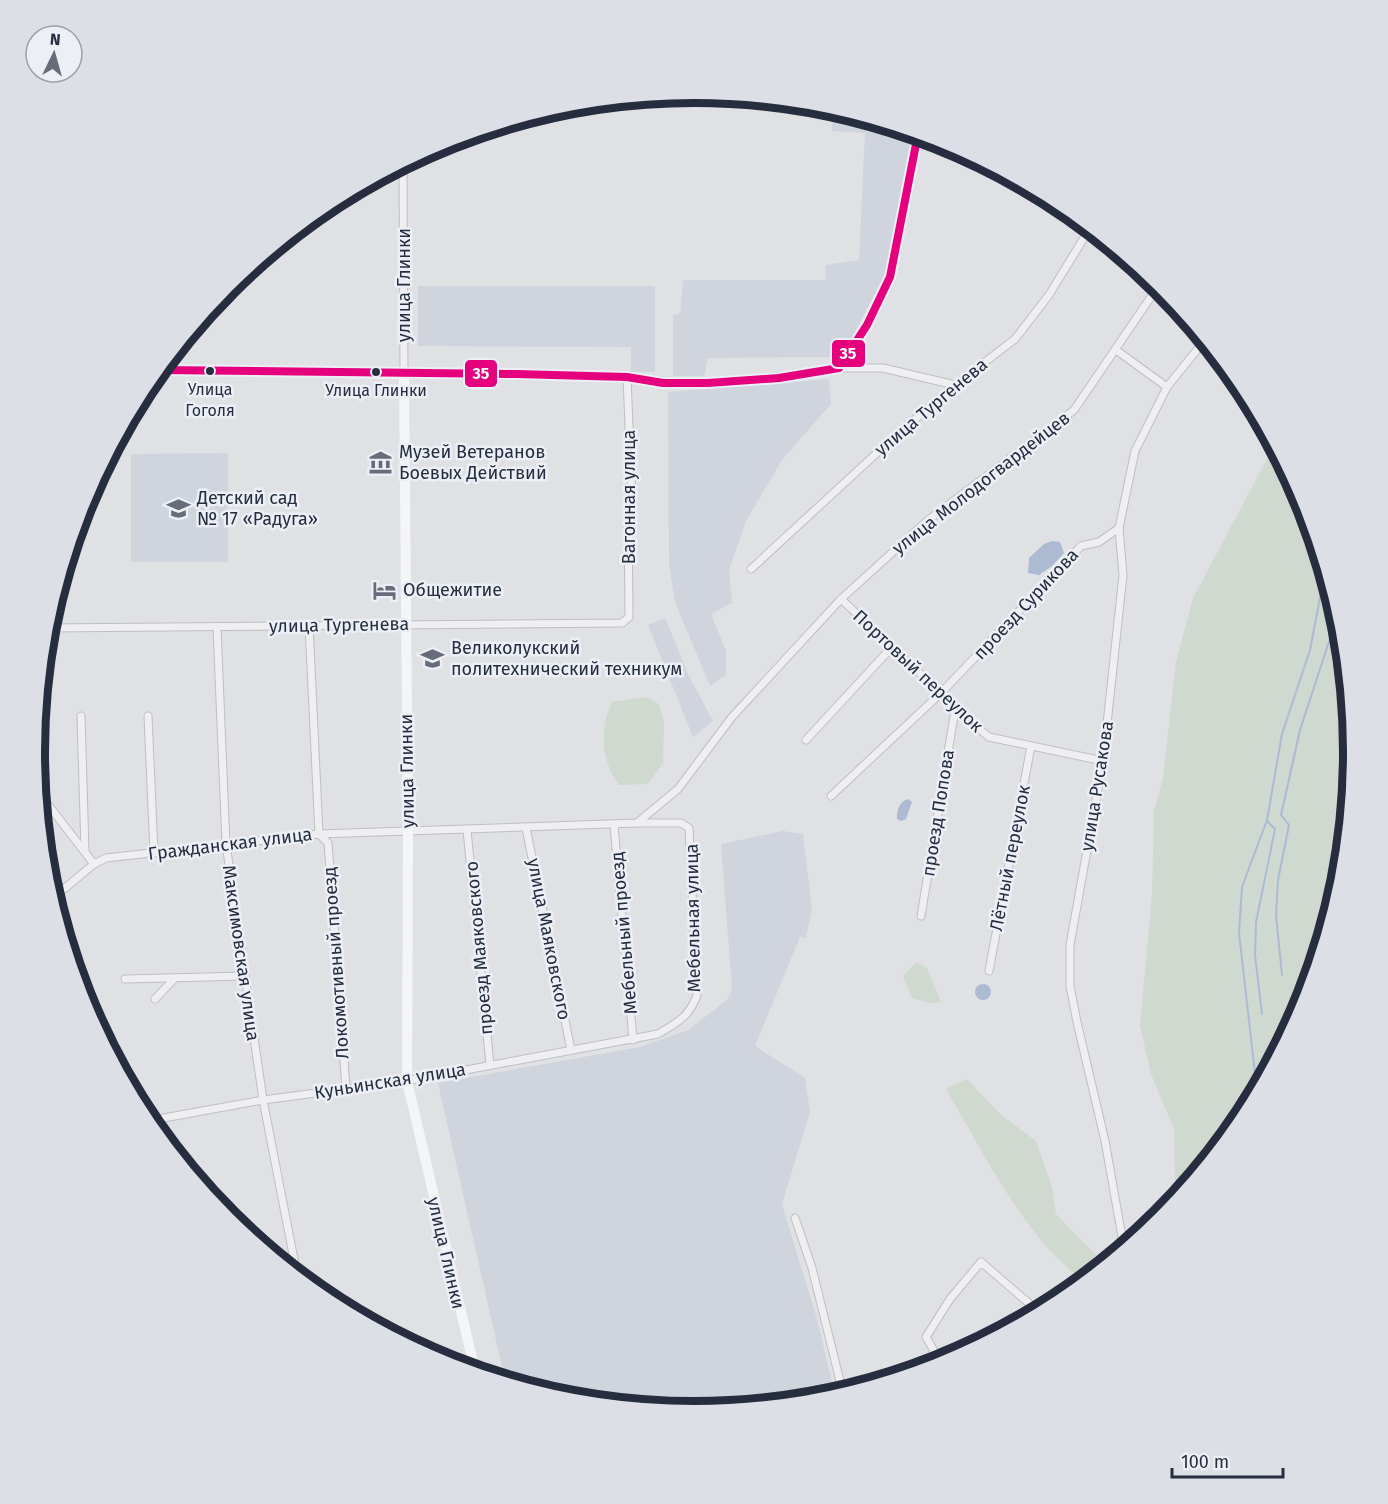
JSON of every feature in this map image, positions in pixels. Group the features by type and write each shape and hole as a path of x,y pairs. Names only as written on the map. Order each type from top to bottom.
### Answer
{"street":[{"path":"839,368 867,325 890,277 916,142"},
{"name":"улица Глинки","path":"403,172 408,832 407,1081 473,1362"},
{"name":"улица Тургенева","path":"751,569 954,385 1015,339 1049,295 1086,235"},
{"name":"улица Молодогвардейцев","path":"637,823 678,789 732,717 841,599 927,521 1074,410 1153,293"},
{"name":"улица Русакова","path":"1122,1240 1105,1142 1070,986 1070,945 1103,761 1123,575 1119,528 1135,451 1167,387 1200,346"},
{"path":"1116,350 1167,387"},
{"path":"169,370 627,377 663,383 708,383 779,378 839,368 883,368 954,385"},
{"name":"Вагонная улица","path":"627,377 632,500 628,511 629,617"},
{"name":"проезд Сурикова","path":"941,693 1081,546 1099,542 1119,528"},
{"name":"Портовый переулок","path":"841,599 941,693 956,710 990,737 1103,761"},
{"name":"улица Тургенева","path":"57,628 217,628 405,623 622,623 629,617"},
{"name":"Локомотивный проезд","path":"309,625 319,834 328,843 346,1088"},
{"name":"Максимовская улица","path":"217,628 226,844 263,1100 295,1264"},
{"path":"806,740 892,647"},
{"path":"831,796 941,693"},
{"name":"проезд Попова","path":"921,916 956,710"},
{"path":"81,716 85,851"},
{"path":"148,716 154,853"},
{"name":"Лётный переулок","path":"989,971 1031,746"},
{"path":"47,803 94,864"},
{"name":"Гражданская улица","path":"60,891 94,864 106,858 319,834 637,823 681,823 689,828"},
{"name":"Мебельный проезд","path":"614,825 633,1040"},
{"name":"улица Маяковского","path":"526,828 571,1050"},
{"name":"Мебельная улица","path":"689,828 697,978 697,995 692,1008"},
{"name":"проезд Маяковского","path":"467,830 490,1065"},
{"path":"125,980 245,975"},
{"path":"155,999 174,979"},
{"name":"Куньинская улица","path":"158,1118 263,1100 407,1081 633,1040 658,1034 682,1020 692,1008"},
{"path":"795,1218 812,1268 841,1384"},
{"path":"936,1354 926,1337 950,1299 981,1262 1032,1306"}],"shaded area":[{"path":"833,118 913,141 907,183 887,270 842,357 708,358 704,376 673,376 673,315 680,314 683,280 826,280 825,265 859,260 865,133 832,131"},
{"path":"418,286 655,286 655,372 631,372 631,347 418,346"},
{"path":"829,379 831,404 782,460 746,521 729,570 732,603 711,614 726,651 726,675 710,686 675,602 669,565 668,392"},
{"name":"Детский сад № 17 «Радуга»","path":"228,453 228,562 131,562 131,454"},
{"path":"1270,454 1294,504 1309,543 1331,625 1342,710 1342,794 1337,837 1331,879 1321,920 1294,1000 1256,1077 1234,1113 1176,1186 1174,1129 1151,1074 1140,1026 1152,894 1154,810 1163,778 1176,662 1193,598"},
{"path":"665,618 689,676 713,721 693,737 648,625"},
{"path":"645,697 659,704 664,723 663,763 648,784 619,785 608,766 605,755 604,734 608,712 612,702"},
{"path":"783,831 803,834 812,908 806,938 800,937 755,1046 805,1078 810,1112 782,1204 817,1319 833,1386 736,1400 652,1400 567,1389 503,1372 438,1083 640,1047 688,1030 727,1000 732,989 721,844"},
{"path":"916,962 927,968 941,1002 930,1003 912,998 903,976"},
{"path":"967,1079 1000,1114 1036,1141 1052,1187 1056,1214 1096,1255 1076,1275 1056,1257 1020,1213 988,1163 946,1089"}],"water":[{"path":"1052,541 1060,542 1064,553 1052,566 1039,575 1028,573 1029,558 1044,544"},
{"path":"908,799 912,802 906,819 901,821 897,819 898,810 901,804"},
{"path":"980,984 986,984 991,992 989,998 980,1000 975,995 975,989"}],"waterway":[{"path":"1255,1078 1239,933 1242,887 1267,820 1282,734 1310,650 1322,588"},
{"path":"1282,975 1276,915 1278,880 1289,825 1281,815 1300,730 1332,632"},
{"path":"1262,1014 1255,955 1256,922 1275,829 1267,821"}],"transit line":[{"name":"35","path":"169,370 516,374 627,377 663,383 708,383 779,378 839,368 867,325 890,277 916,142"}],"place":[{"name":"Улица Гоголя","path":"210,371"},
{"name":"Улица Глинки","path":"376,372"},
{"name":"Музей Ветеранов Боевых Действий","path":"381,462"},
{"name":"Детский сад № 17 «Радуга»","path":"179,508"},
{"name":"Общежитие","path":"385,590"},
{"name":"Великолукский политехнический техникум","path":"433,658"}]}
